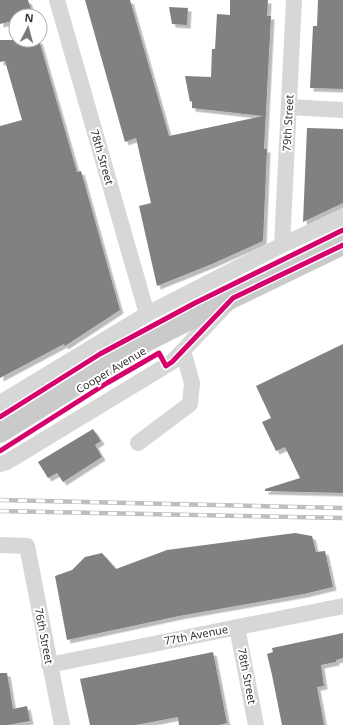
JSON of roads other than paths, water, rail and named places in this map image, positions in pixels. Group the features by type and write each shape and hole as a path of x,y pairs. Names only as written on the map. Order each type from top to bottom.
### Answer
{"main road":[{"name":"Cooper Avenue","path":"0,433 146,342 343,245"}],"street":[{"name":"78th Street","path":"57,0 146,314"},
{"name":"79th Street","path":"282,245 294,0"},
{"path":"289,107 343,110"},
{"path":"0,403 146,314 282,245 343,217"},
{"name":"Cooper Avenue","path":"0,464 7,462 172,362 233,298"},
{"path":"138,443 190,404 192,383 183,350"},
{"name":"76th Street","path":"0,545 27,546 49,665 62,725"},
{"name":"77th Avenue","path":"49,665 343,606"},
{"name":"78th Street","path":"237,627 256,725"}],"railway":[{"path":"0,500 343,508"},
{"path":"0,511 343,518"}]}
